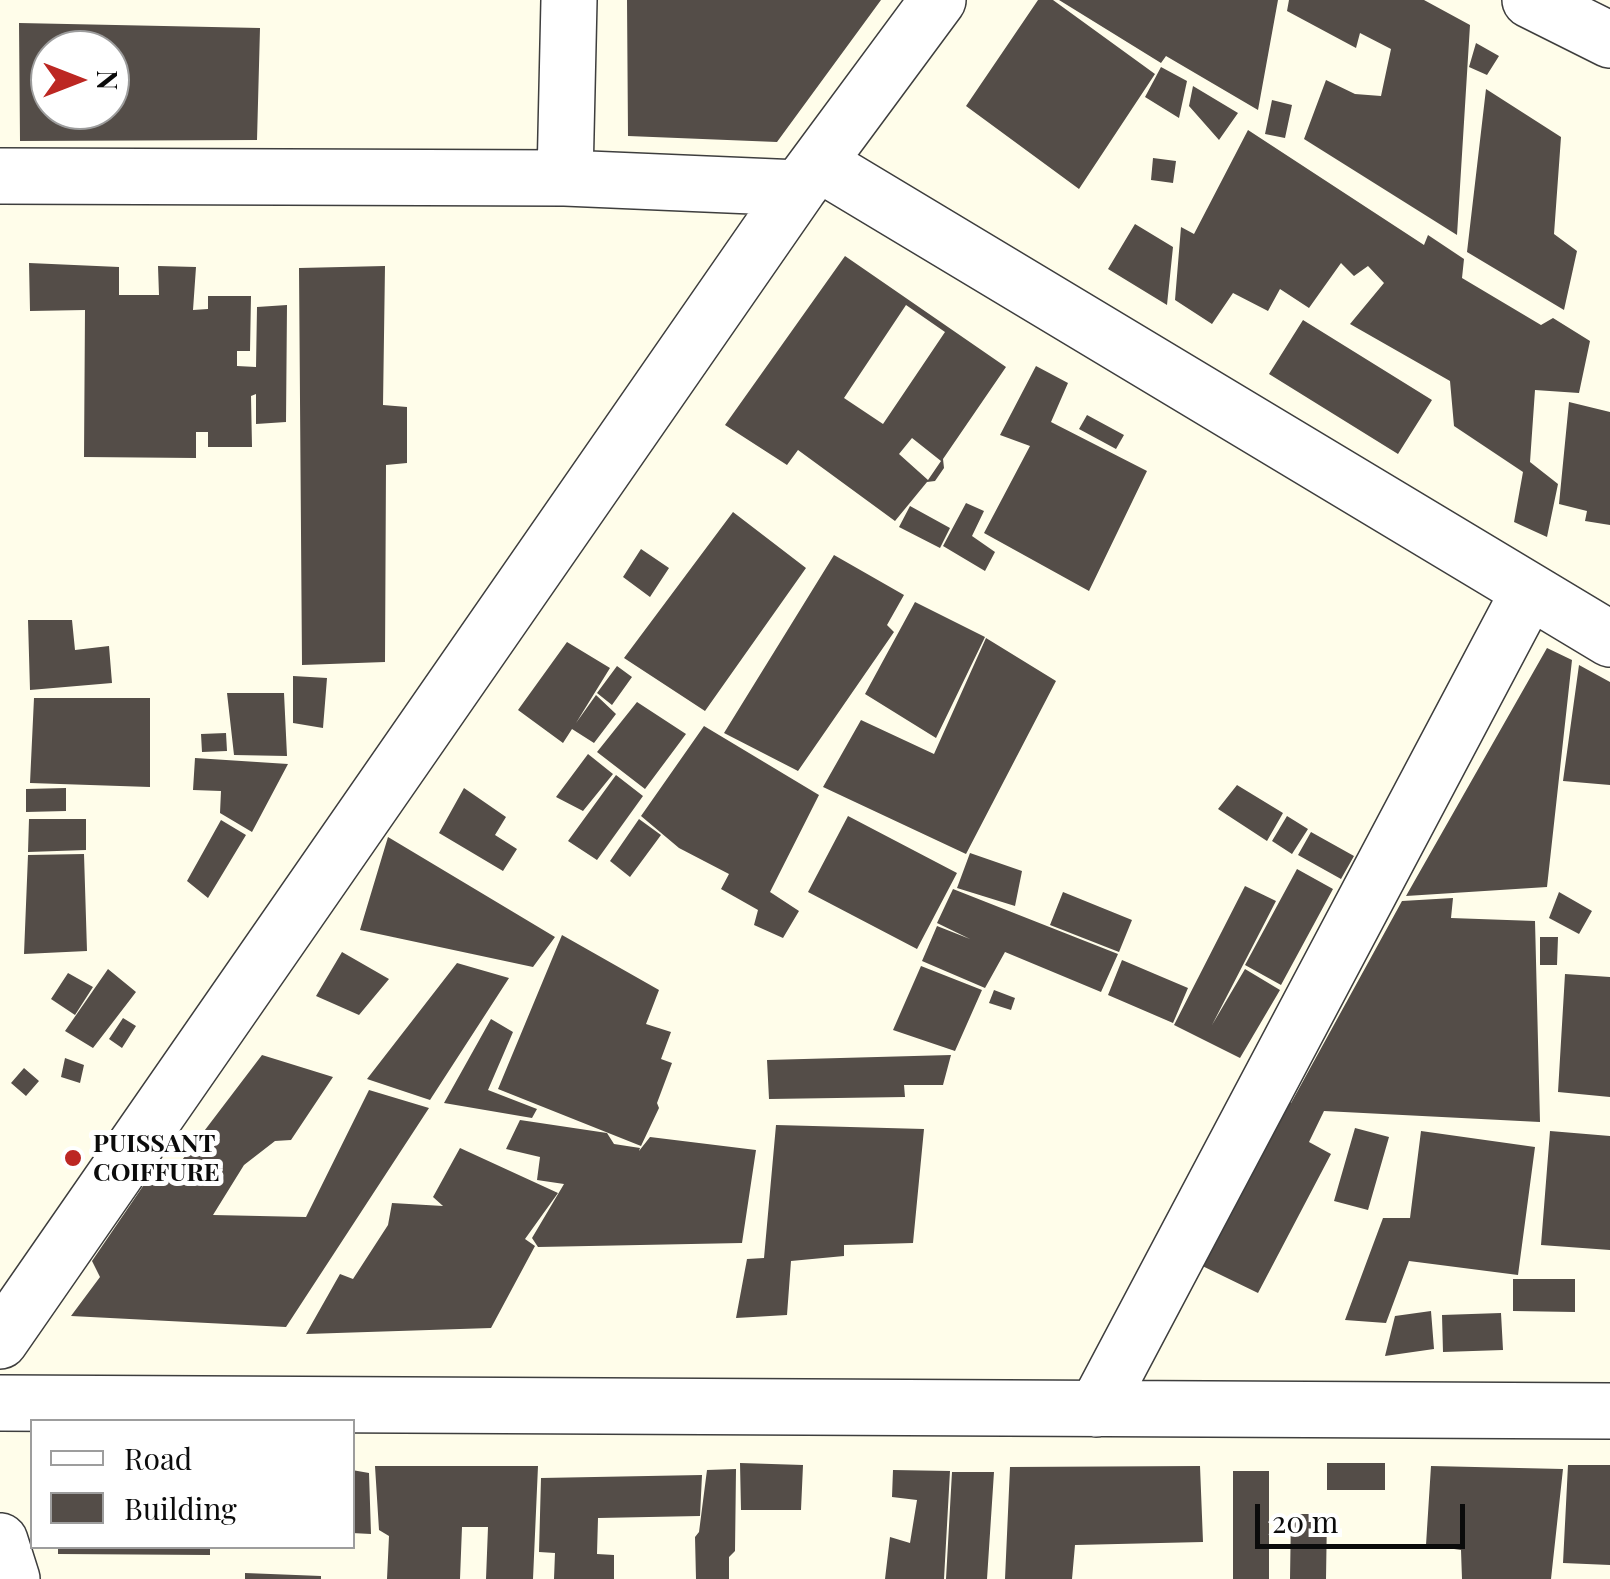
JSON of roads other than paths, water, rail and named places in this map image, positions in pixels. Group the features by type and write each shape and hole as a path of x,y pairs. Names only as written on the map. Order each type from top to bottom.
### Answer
{"street":[{"path":"564,178 569,0"},
{"path":"0,1341 808,176 938,0"},
{"path":"1530,0 1610,40"},
{"path":"0,176 808,176 1610,639"},
{"path":"1096,1409 1529,590"},
{"path":"0,1403 1610,1411"},
{"path":"0,1541 12,1579"}],"place":[{"name":"PUISSANT COIFFURE","path":"73,1158"}]}
